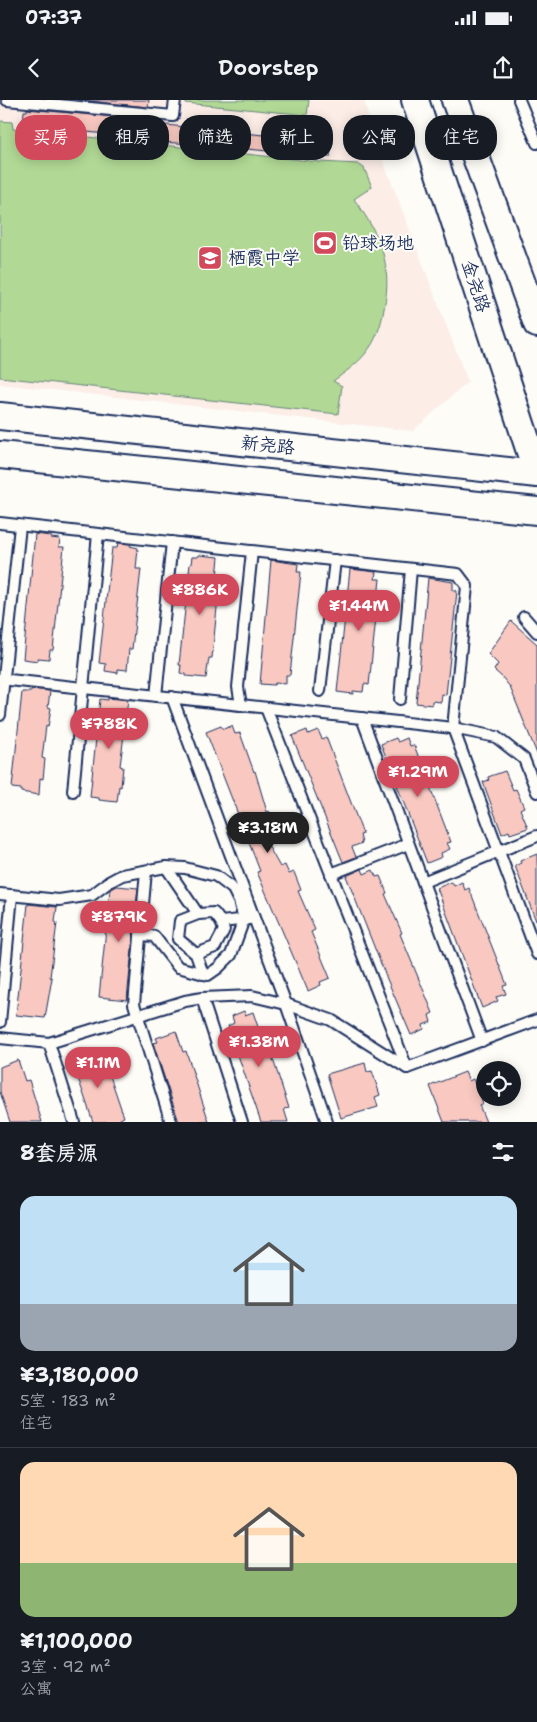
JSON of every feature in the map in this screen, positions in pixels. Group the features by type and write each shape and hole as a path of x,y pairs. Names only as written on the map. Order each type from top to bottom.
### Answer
{"main road":[{"name":"金尧路","path":"415,100 537,473"},
{"path":"455,100 537,324"},
{"name":"新尧路","path":"0,416 537,473"},
{"path":"0,455 537,511"}],"lane":[{"path":"7,100 173,116 175,100"},
{"path":"519,100 537,143"},
{"path":"0,523 458,574 467,586 453,728 537,954"},
{"path":"0,715 2,679 20,526"},
{"path":"74,791 98,534"},
{"path":"156,696 172,542"},
{"path":"241,705 238,687 252,551"},
{"path":"320,691 335,560"},
{"path":"400,699 411,569"},
{"path":"524,617 537,632"},
{"path":"2,679 453,728 496,737 524,759 537,792"},
{"path":"172,697 249,919 286,1004 327,1122"},
{"path":"266,708 408,1068"},
{"path":"362,718 482,1040"},
{"path":"423,882 537,836"},
{"path":"331,874 408,844"},
{"path":"0,894 59,900 92,895 122,875 166,867 185,868 216,876 232,889 249,919"},
{"path":"166,867 198,914"},
{"path":"146,871 134,1004 171,1122"},
{"path":"0,1022 12,895"},
{"path":"196,954 215,947 224,930 214,913 198,914 180,921 178,939 196,954 203,974"},
{"path":"221,922 249,919"},
{"path":"140,935 154,936 178,967 208,975 231,955 249,919"},
{"path":"0,1038 49,1043 185,1000 252,996 286,1004 331,1020 408,1068"},
{"path":"202,998 242,1122"},
{"path":"408,1068 537,1020"},
{"path":"49,1043 74,1122"}],"shaded area":[{"name":"栖霞中学","path":"0,100 364,100 368,115 343,115 343,160 383,160 468,382 413,431 0,384"}],"green space":[{"path":"186,100 309,100 307,115 185,103"},
{"name":"栖霞中学","path":"0,121 12,122 13,129 15,129 15,160 87,160 87,137 97,138 97,160 169,160 169,146 179,147 179,160 251,160 251,155 261,156 261,160 301,160 358,164 364,168 372,187 354,199 371,225 382,251 387,278 386,293 378,333 372,344 358,362 333,381 342,386 338,414 0,377"}],"building":[{"path":"79,100 149,100 148,107"},
{"path":"27,109 97,115 97,133 87,132 87,115 24,115 24,111 27,111"},
{"path":"169,125 179,126 179,143 169,143"},
{"path":"251,134 261,135 261,150 251,149"},
{"path":"35,534 60,539 59,547 64,547 53,650 50,650 49,659 38,658 38,661 23,659"},
{"path":"118,543 131,544 130,546 138,548 136,569 141,569 132,649 129,649 127,670 118,669 118,673 105,671 106,664 99,663 112,548 117,548"},
{"path":"199,555 219,557 217,577 220,577 212,658 209,658 206,678 186,676 186,674 180,673 181,665 179,665 190,564 192,557 198,557"},
{"path":"271,560 298,564 297,572 301,572 290,675 286,675 286,684 275,683 274,685 260,684"},
{"path":"350,569 376,572 375,579 380,579 369,685 364,684 363,692 353,691 353,694 337,692"},
{"path":"428,578 453,582 453,590 457,591 446,695 442,694 441,702 432,701 432,705 416,703"},
{"path":"511,621 537,644 537,754 510,687 494,670 498,664 488,654"},
{"path":"31,689 50,691 48,707 51,708 48,727 46,726 42,758 45,759 43,779 40,778 39,795 21,792 21,789 12,788 22,692 31,692"},
{"path":"108,698 128,700 126,735 124,735 120,766 123,767 121,787 119,786 117,802 90,797 100,699 108,700"},
{"path":"221,726 223,729 232,726 235,734 240,733 255,771 267,812 269,811 276,829 272,830 275,838 266,842 280,867 285,865 289,874 294,872 301,890 298,891 315,930 311,932 330,978 320,982 321,985 308,991 257,872 260,871 206,732"},
{"path":"307,730 308,734 318,730 322,739 326,737 363,834 360,835 362,843 352,847 356,857 343,862 292,736"},
{"path":"396,738 398,742 407,738 410,746 414,745 451,842 447,843 450,849 441,853 442,857 427,863 381,744"},
{"path":"505,771 513,790 516,789 524,807 520,809 528,828 510,834 509,831 502,834 483,782 489,780 488,777"},
{"path":"537,854 536,921 515,866 521,863 520,861"},
{"path":"362,869 364,874 373,870 376,877 380,876 387,893 385,894 402,933 400,934 433,1013 429,1015 431,1022 423,1025 424,1029 411,1035 346,876"},
{"path":"452,882 454,886 462,882 465,890 469,888 507,985 503,986 506,994 496,997 498,1001 482,1008 437,888"},
{"path":"117,886 138,888 127,1000 99,997 110,890"},
{"path":"28,904 57,907 55,922 57,923 50,977 52,978 45,1018 16,1015"},
{"path":"244,1011 245,1015 253,1012 260,1033 264,1032 289,1108 284,1109 288,1122 261,1122 228,1026 234,1023 232,1016"},
{"path":"176,1031 183,1052 186,1051 209,1122 179,1122 153,1043 158,1042 156,1038"},
{"path":"98,1051 105,1071 108,1070 124,1117 120,1119 121,1122 93,1122 73,1063 79,1061 78,1058"},
{"path":"18,1060 25,1081 29,1080 42,1122 10,1122 0,1092 0,1067"},
{"path":"365,1063 367,1072 372,1071 380,1095 375,1097 378,1107 341,1118 327,1074"},
{"path":"465,1072 469,1081 473,1079 476,1086 476,1106 479,1106 486,1122 444,1122 430,1086"}],"place":[{"name":"铅球场地","path":"325,243"},
{"name":"栖霞中学","path":"210,258"}]}
